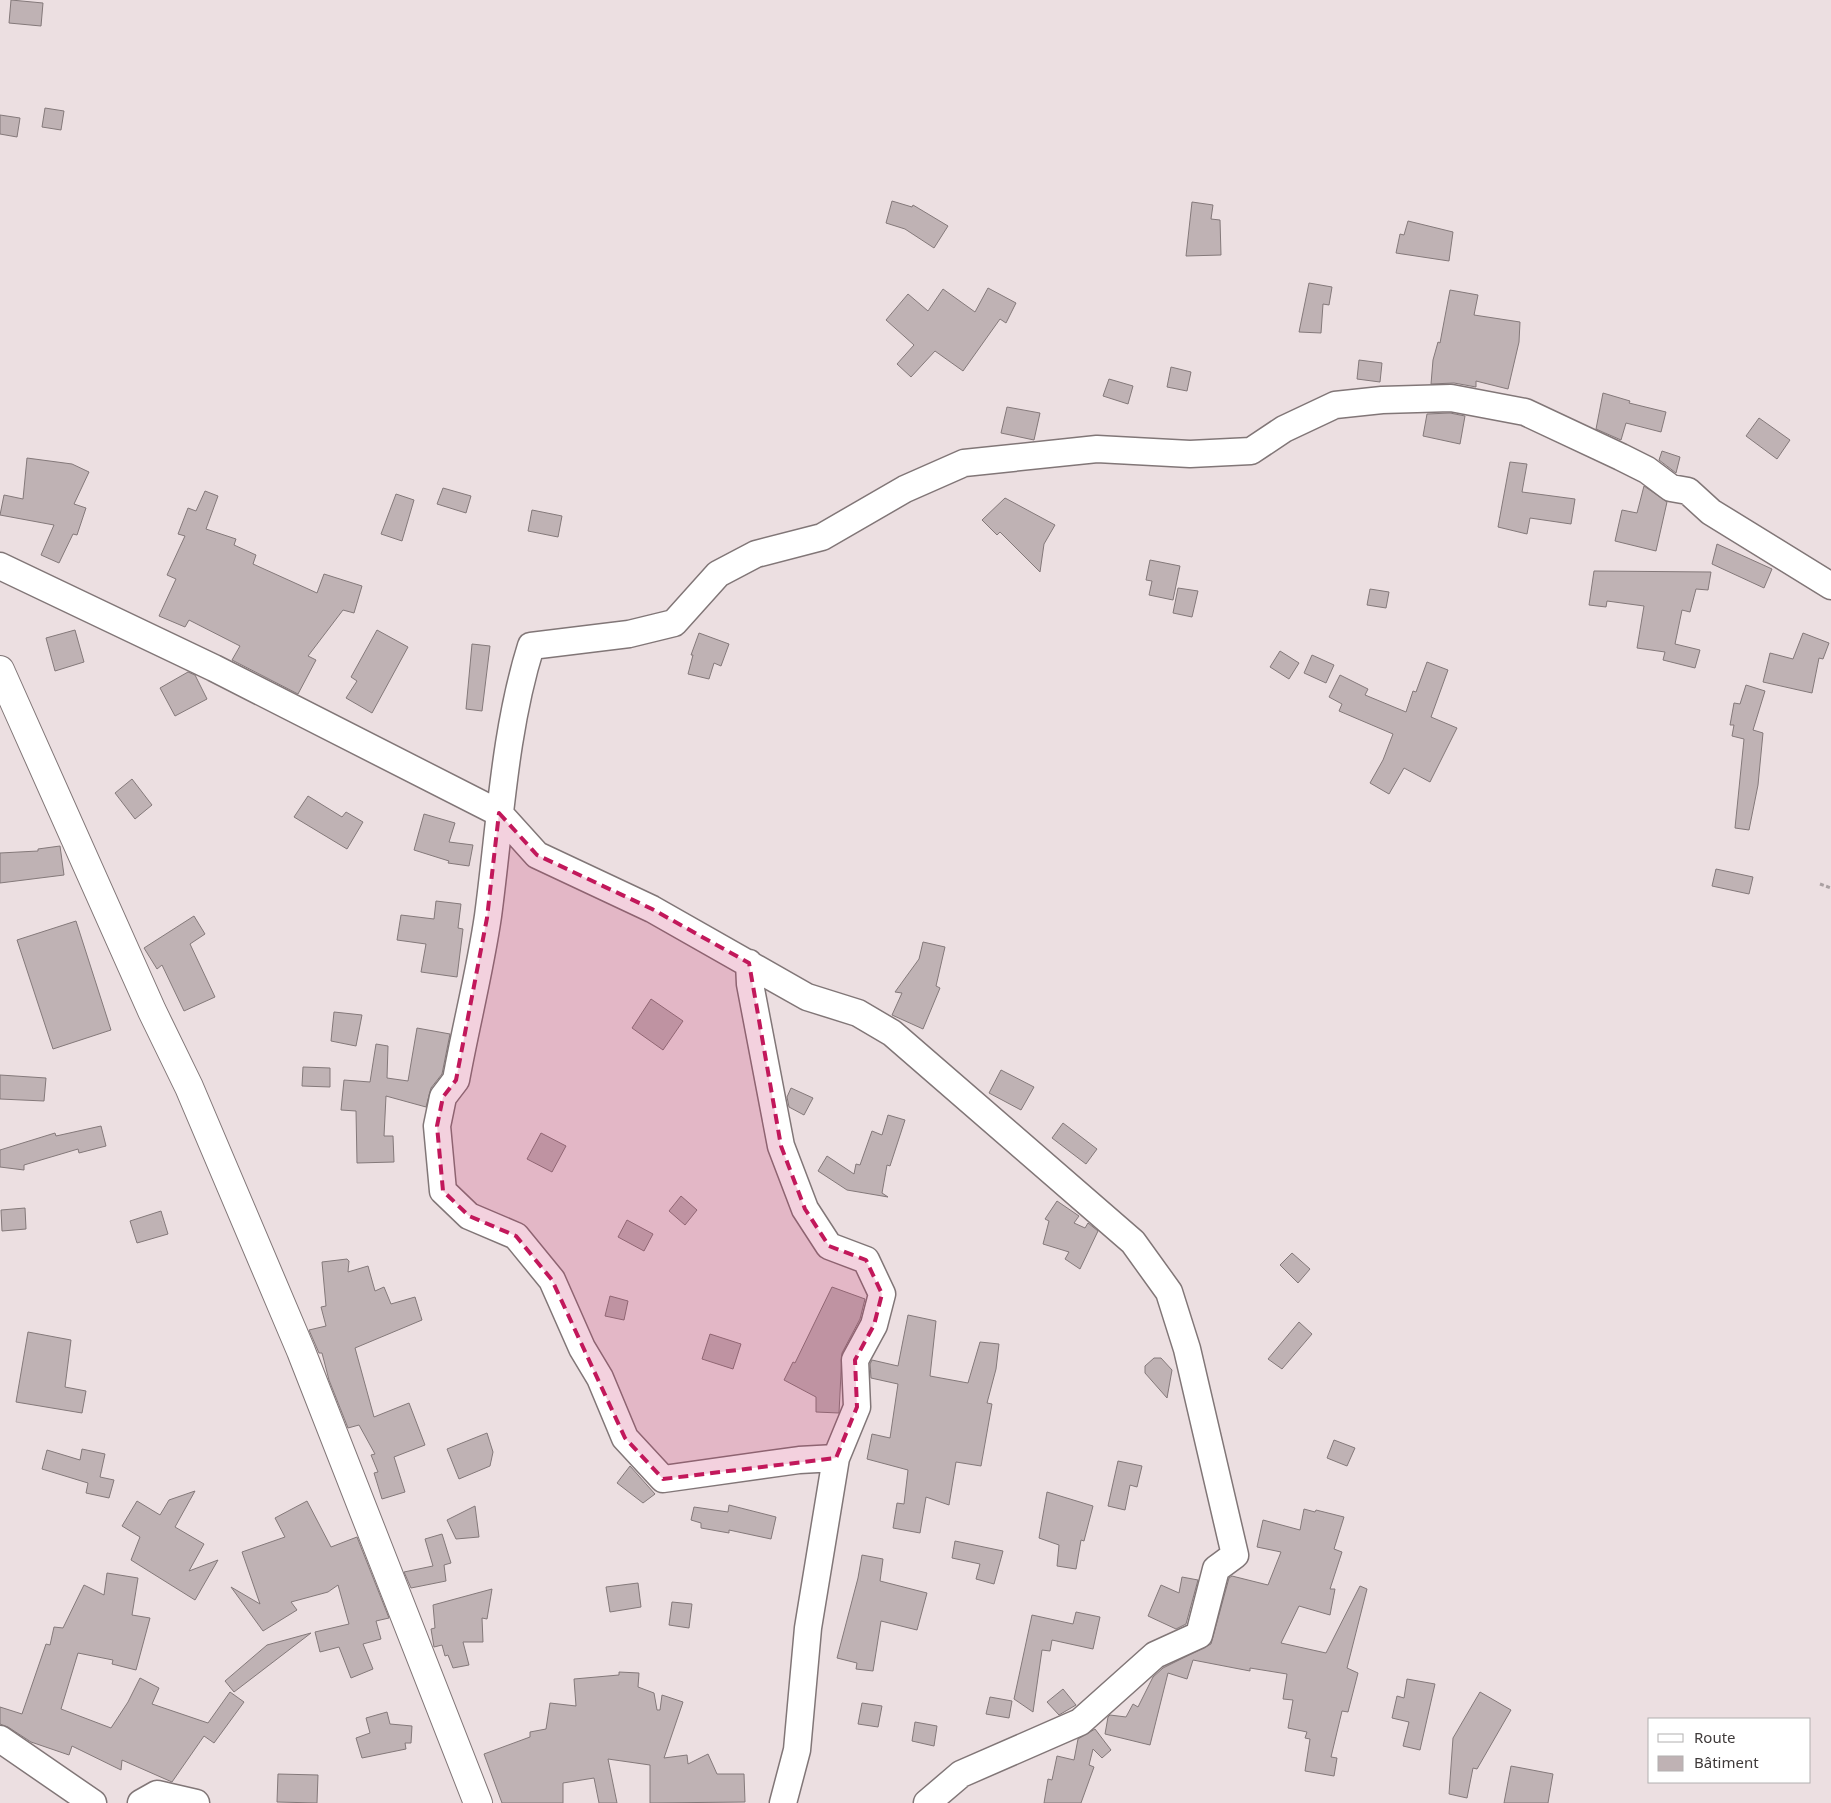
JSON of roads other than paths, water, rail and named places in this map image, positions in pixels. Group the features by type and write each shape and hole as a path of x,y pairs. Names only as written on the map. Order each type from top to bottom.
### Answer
{"street":[{"path":"836,1458 799,1460 663,1479 625,1438 600,1378 582,1348 552,1280 516,1236 469,1216 443,1191 437,1126 443,1097 456,1080 488,918 500,813 521,676 530,646 629,634 674,623 718,574 756,554 822,537 905,489 964,463 1097,449 1190,454 1251,451 1284,429 1335,405 1382,400 1451,398 1525,412 1647,470 1672,488 1688,491 1711,512 1831,586"},
{"path":"0,566 214,668 500,813 538,855 652,909 807,997 858,1013 892,1033 1133,1242 1169,1292 1188,1350 1235,1556 1216,1569 1199,1635 1155,1655 1080,1722 961,1774 927,1803"},
{"path":"2,680 193,1096 301,1351 478,1803"},
{"path":"749,963 750,984 781,1146 805,1209 829,1246 866,1260 882,1294 874,1325 854,1360 856,1407 836,1458 808,1628 796,1750 783,1803"},
{"path":"0,1739 93,1803"},
{"path":"141,1803 157,1794 196,1803"}]}
